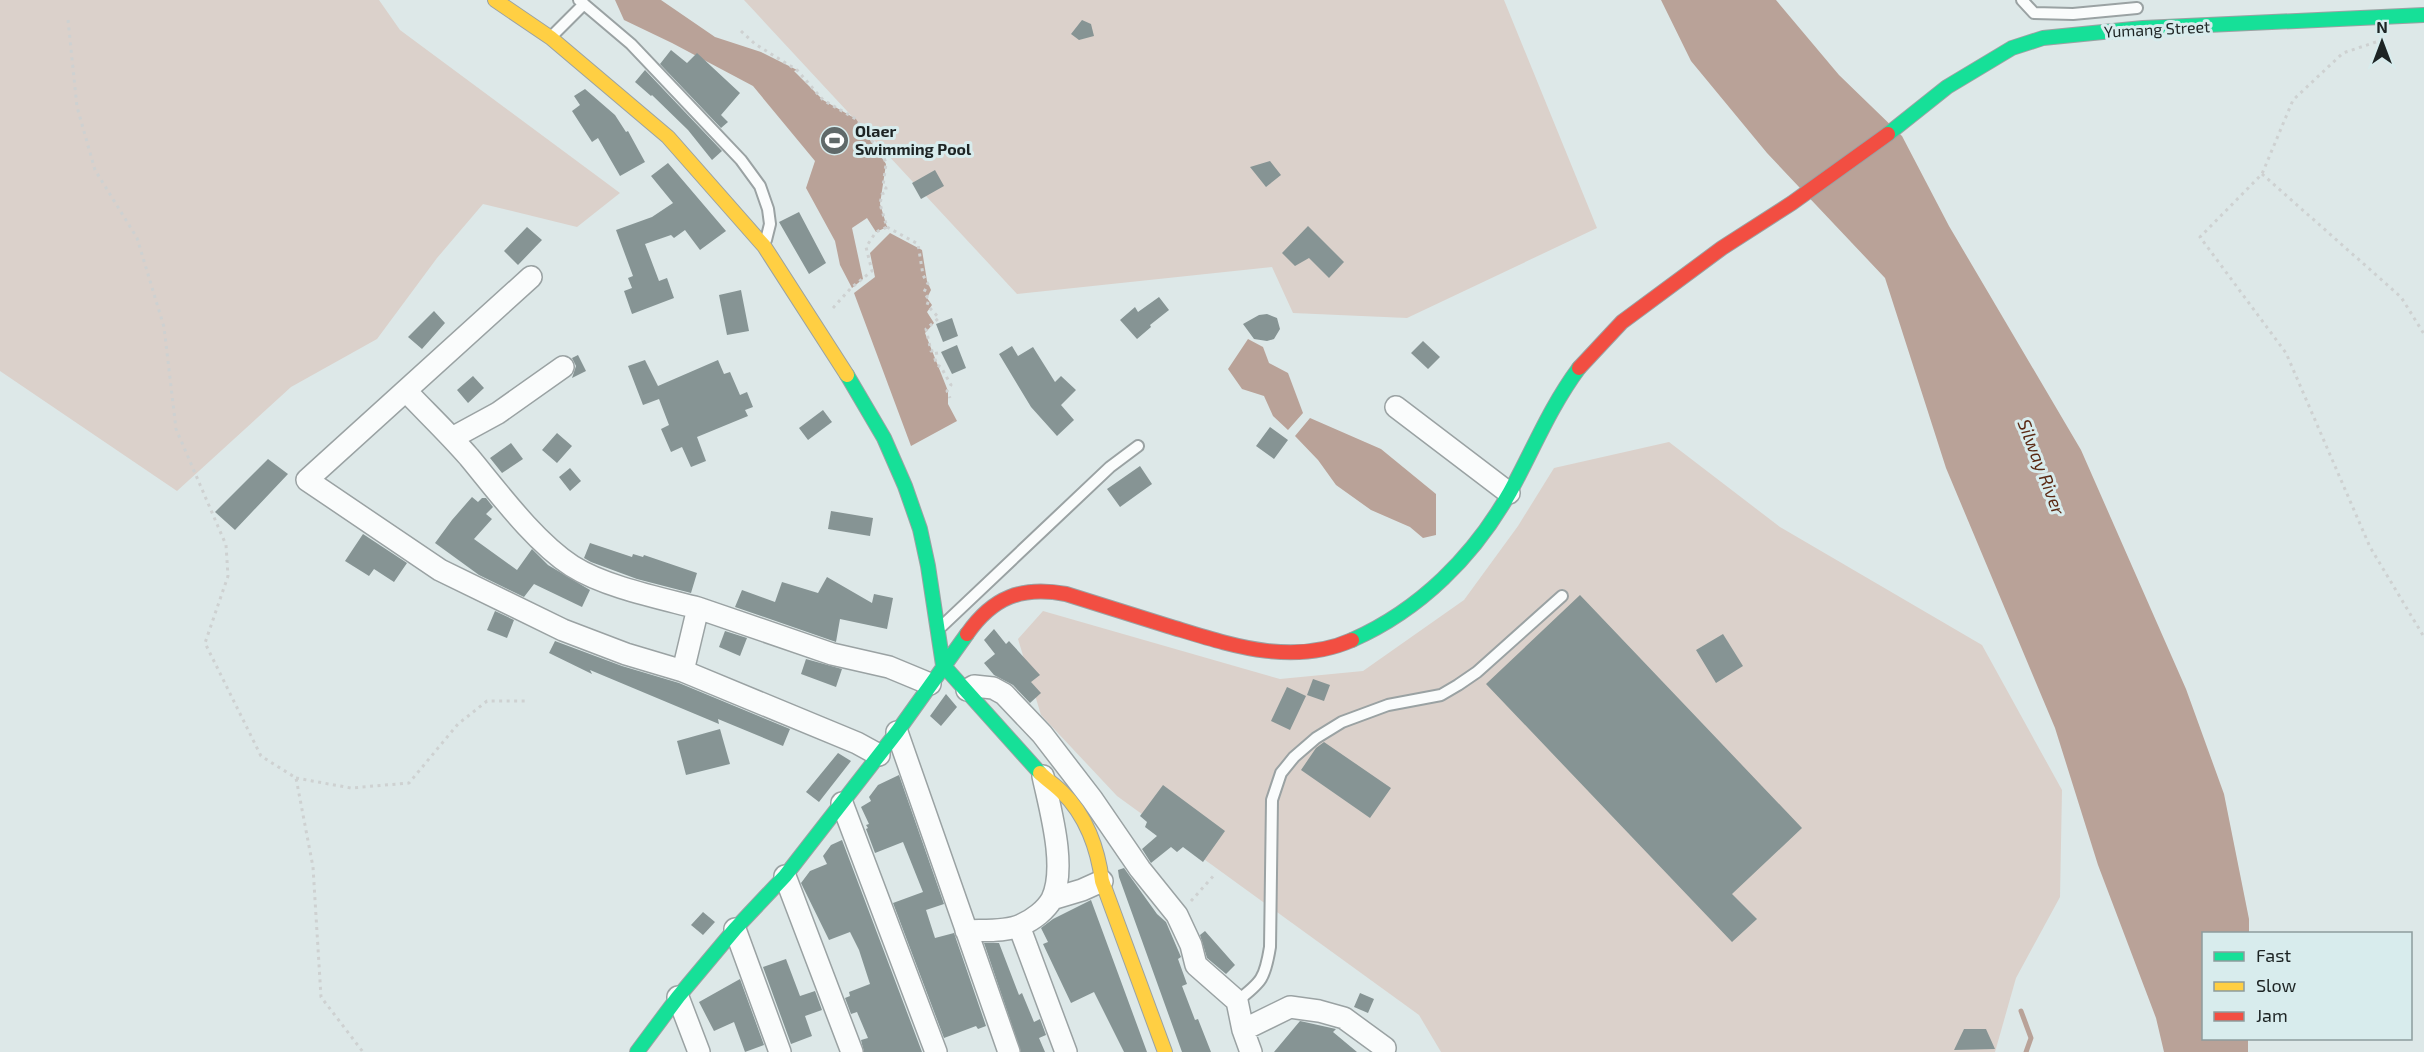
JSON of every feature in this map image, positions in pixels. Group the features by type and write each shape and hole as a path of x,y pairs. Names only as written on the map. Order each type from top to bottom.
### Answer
{"main road":[{"path":"495,0 551,38 668,137 764,246 817,326 884,438 905,486 922,538 943,665 1043,776 1063,793 1079,814 1093,841 1099,858 1102,881 1165,1052"},
{"name":"Yumang Street","path":"637,1052 678,997 735,929 785,876 897,732 979,617 993,605 1013,594 1030,590 1047,590 1230,645 1289,653 1338,646 1392,620 1419,600 1475,546 1509,493 1558,396 1581,365 1622,322 1912,116 1947,87 2012,48 2043,38 2143,28 2424,15"}],"street":[{"path":"531,277 329,461 329,495 440,570 564,630 626,654 683,671 858,743 879,755"},
{"path":"452,438 498,413 563,367"},
{"path":"406,391 452,438 507,505 559,556 574,567 631,589 832,654 889,667 930,684"},
{"path":"1396,407 1509,493"},
{"path":"683,671 698,609"},
{"path":"967,690 974,686 993,688 1004,694 1042,734 1092,799 1140,869 1177,915 1191,945 1196,965 1237,1002 1251,1052"},
{"path":"897,732 1010,1052"},
{"path":"966,931 1019,926 1041,912 1052,899 1057,877 1056,844 1043,776"},
{"path":"842,803 936,1052"},
{"path":"785,876 852,1052"},
{"path":"1052,899 1083,890 1102,881"},
{"path":"1019,926 1066,1052"},
{"path":"735,929 780,1052"},
{"path":"678,997 699,1052"},
{"path":"1243,1030 1264,1022 1290,1007 1319,1011 1344,1018 1385,1048"}],"lane":[{"path":"2022,0 2034,13 2073,14 2136,4 2143,28"},
{"path":"551,38 581,2 631,44 741,160 760,186 768,209 770,224 764,246"},
{"path":"938,630 1110,467 1138,446"},
{"path":"1237,1002 1260,983 1266,970 1270,947 1272,800 1281,773 1294,757 1316,738 1342,722 1388,705 1441,695 1477,672 1562,596"}],"path":[{"path":"68,20 77,107 95,170 137,238 164,327 176,429 226,545 228,576 205,642 261,756 296,778 351,788 409,783 458,724 487,701 526,701"},
{"path":"741,31 755,44 796,70 822,100 856,119 884,157 886,164 883,186 886,192 882,194 880,204 887,227 918,244 923,276 928,284 924,292 929,300 927,304 939,318 926,329 931,351 936,350 937,356 934,359 951,385 947,391 950,398"},
{"path":"2378,42 2343,54 2293,100 2262,174 2200,237 2286,353 2370,547 2424,637"},
{"path":"2262,174 2402,297 2424,334"},
{"path":"817,326 851,288 872,271 866,247 876,232 887,227"},
{"path":"296,778 314,867 321,997 363,1052"},
{"path":"1177,915 1216,873"}],"shaded area":[{"path":"0,0 379,0 400,30 620,193 577,227 483,204 437,258 377,339 291,387 177,491 0,371"},
{"path":"744,0 1504,0 1597,228 1407,318 1293,313 1272,267 1017,294"},
{"path":"1669,442 1780,527 1982,645 2062,790 2060,897 2016,978 1995,1052 1441,1052 1419,1015 1117,796 1041,715 1018,639 1043,611 1280,679 1363,671 1464,600 1518,526 1554,468"}],"water":[{"name":"Olaer Swimming Pool","path":"615,0 661,0 715,37 761,52 797,70 794,71 823,100 856,119 886,164 880,204 887,227 876,232 867,218 852,228 863,279 852,288 840,265 835,241 806,188 815,161 753,86 624,20"},
{"name":"Silway River","path":"1661,0 1776,0 1839,75 1902,136 1949,226 2081,450 2186,689 2224,794 2249,919 2249,932 2202,932 2202,1040 2248,1040 2248,1052 2164,1052 2156,1018 2098,865 2055,728 1946,468 1885,278 1767,153 1691,61"},
{"path":"890,233 922,250 927,281 931,290 927,298 932,305 927,312 934,323 925,333 948,391 948,404 957,421 911,446 854,293 875,277 870,253"},
{"path":"1248,339 1263,347 1269,363 1288,373 1303,413 1288,430 1273,416 1264,396 1242,389 1228,369"},
{"path":"1310,418 1381,449 1436,494 1436,535 1423,538 1410,527 1371,510 1336,485 1318,460 1295,436"}],"building":[{"path":"1082,20 1091,24 1094,36 1079,40 1071,34"},
{"path":"671,50 687,63 697,53 740,93 721,115 728,122 721,128 660,64"},
{"path":"645,70 722,151 712,160 688,130 635,82"},
{"path":"585,89 615,115 626,132 628,131 645,162 620,176 598,138 592,142 572,111 580,105 574,96"},
{"path":"1270,161 1281,175 1266,187 1250,167"},
{"path":"668,163 726,231 700,250 685,230 674,238 671,235 645,244 659,281 667,278 674,298 632,314 624,291 632,288 628,278 633,276 616,230 652,217 673,203 651,176"},
{"path":"935,170 944,186 921,199 912,183"},
{"path":"799,212 826,263 809,274 779,222"},
{"path":"1308,226 1344,262 1329,278 1309,258 1295,266 1282,253"},
{"path":"527,227 542,240 518,265 504,251"},
{"path":"741,290 749,331 727,335 719,295"},
{"path":"1159,297 1169,310 1137,339 1120,320 1135,307 1138,312"},
{"path":"434,311 445,323 422,349 408,337"},
{"path":"1267,314 1277,318 1280,329 1274,339 1267,341 1254,339 1243,324 1259,315"},
{"path":"952,318 958,336 943,342 936,324"},
{"path":"1423,341 1440,357 1428,369 1411,353"},
{"path":"957,345 966,368 952,374 941,352"},
{"path":"1012,346 1018,356 1033,347 1055,382 1061,376 1076,390 1061,405 1074,420 1057,436 1031,407 999,354"},
{"path":"578,355 586,371 572,378 576,366 572,358"},
{"path":"645,360 658,386 718,360 724,374 730,372 740,395 747,392 753,407 745,410 748,416 697,437 706,461 691,467 682,447 671,452 661,429 669,425 659,399 643,405 628,366"},
{"path":"473,376 484,388 468,403 457,390"},
{"path":"823,410 832,422 808,440 799,428"},
{"path":"1270,427 1288,440 1274,459 1256,446"},
{"path":"557,433 572,446 557,463 542,450"},
{"path":"511,443 523,459 502,473 490,458"},
{"path":"268,459 288,474 235,530 215,512"},
{"path":"1140,466 1152,484 1120,507 1107,489"},
{"path":"570,468 581,481 570,491 559,477"},
{"path":"472,497 478,502 486,498 493,507 486,514 492,519 474,539 517,570 532,549 548,565 590,590 582,607 534,584 524,597 479,575 435,543"},
{"path":"831,511 873,518 870,536 828,529"},
{"path":"363,534 407,563 394,582 374,569 369,576 345,561"},
{"path":"590,543 632,557 633,554 643,557 644,555 697,573 691,593 637,579 591,562 584,558"},
{"path":"827,577 872,603 874,594 893,598 887,629 840,619 836,642 735,607 742,590 775,602 782,582 818,593"},
{"path":"1580,595 1802,828 1732,894 1757,919 1732,942 1486,684"},
{"path":"495,611 514,620 507,638 487,630"},
{"path":"994,629 1006,644 1009,641 1040,675 1031,682 1041,693 1030,703 1013,685 994,675 984,663 995,654 984,640"},
{"path":"725,631 747,638 740,656 719,647"},
{"path":"1723,634 1743,666 1716,683 1696,650"},
{"path":"555,641 622,666 679,683 790,729 783,746 718,719 719,724 590,670 592,674 549,653"},
{"path":"806,659 842,669 836,687 801,674"},
{"path":"1313,679 1330,685 1324,701 1307,695"},
{"path":"1287,687 1306,696 1290,730 1271,721"},
{"path":"946,694 957,707 941,726 930,716"},
{"path":"720,729 730,764 686,775 677,741"},
{"path":"1324,742 1391,788 1370,818 1301,770 1316,748"},
{"path":"838,753 851,761 819,802 806,792"},
{"path":"899,775 944,904 926,910 935,938 954,933 986,1026 978,1029 976,1026 944,1038 893,903 923,892 903,842 875,853 866,829 868,828 866,825 869,824 861,807 871,801 869,797 878,785"},
{"path":"1163,785 1225,831 1203,862 1183,847 1177,852 1171,847 1151,863 1142,849 1157,836 1145,827 1147,822 1140,816"},
{"path":"842,840 922,1052 864,1052 861,1040 868,1038 857,1012 851,1014 845,998 850,996 849,992 870,984 859,950 850,932 829,940 801,883 810,871 827,864 823,856 831,845"},
{"path":"1124,868 1157,914 1166,922 1181,957 1178,959 1187,984 1182,986 1211,1052 1182,1052 1119,877 1118,870"},
{"path":"1091,900 1147,1052 1124,1052 1094,992 1071,1003 1043,944 1048,942 1041,928 1053,919"},
{"path":"703,912 715,922 703,935 691,925"},
{"path":"1205,931 1235,965 1226,974 1207,958 1200,935"},
{"path":"984,943 999,943 1019,995 1022,993 1034,1022 1040,1019 1046,1035 1039,1038 1045,1052 1021,1052"},
{"path":"786,959 800,996 815,991 822,1010 805,1016 812,1036 791,1044 763,967"},
{"path":"740,979 764,1045 745,1052 734,1022 714,1031 699,1002"},
{"path":"1360,993 1374,999 1368,1013 1354,1007"},
{"path":"1300,1021 1336,1029 1333,1032 1357,1052 1274,1052"},
{"path":"1964,1029 1986,1029 1995,1049 1954,1050"}],"waterway":[{"path":"2021,1011 2031,1038 2026,1052"}],"traffic: fast":[{"path":"1888,134 1947,87 2012,48 2043,38 2143,28 2424,15"},
{"path":"1352,640 1377,628 1422,597 1443,579 1480,538 1510,492 1550,413 1579,368"},
{"path":"847,375 884,438 905,486 920,529 943,665 1040,773"},
{"path":"637,1052 678,997 735,929 785,876 897,732 967,634"}],"traffic: slow":[{"path":"495,0 551,38 668,137 764,246 847,375"},
{"path":"1040,773 1070,801 1090,833 1102,881 1165,1052"}],"traffic: jam":[{"path":"1579,368 1622,322 1722,248 1792,203 1888,134"},
{"path":"967,634 987,611 1009,597 1022,593 1050,592 1066,594 1213,640 1260,650 1306,652 1329,648 1352,640"}],"place":[{"name":"Olaer Swimming Pool","path":"834,140"}]}
